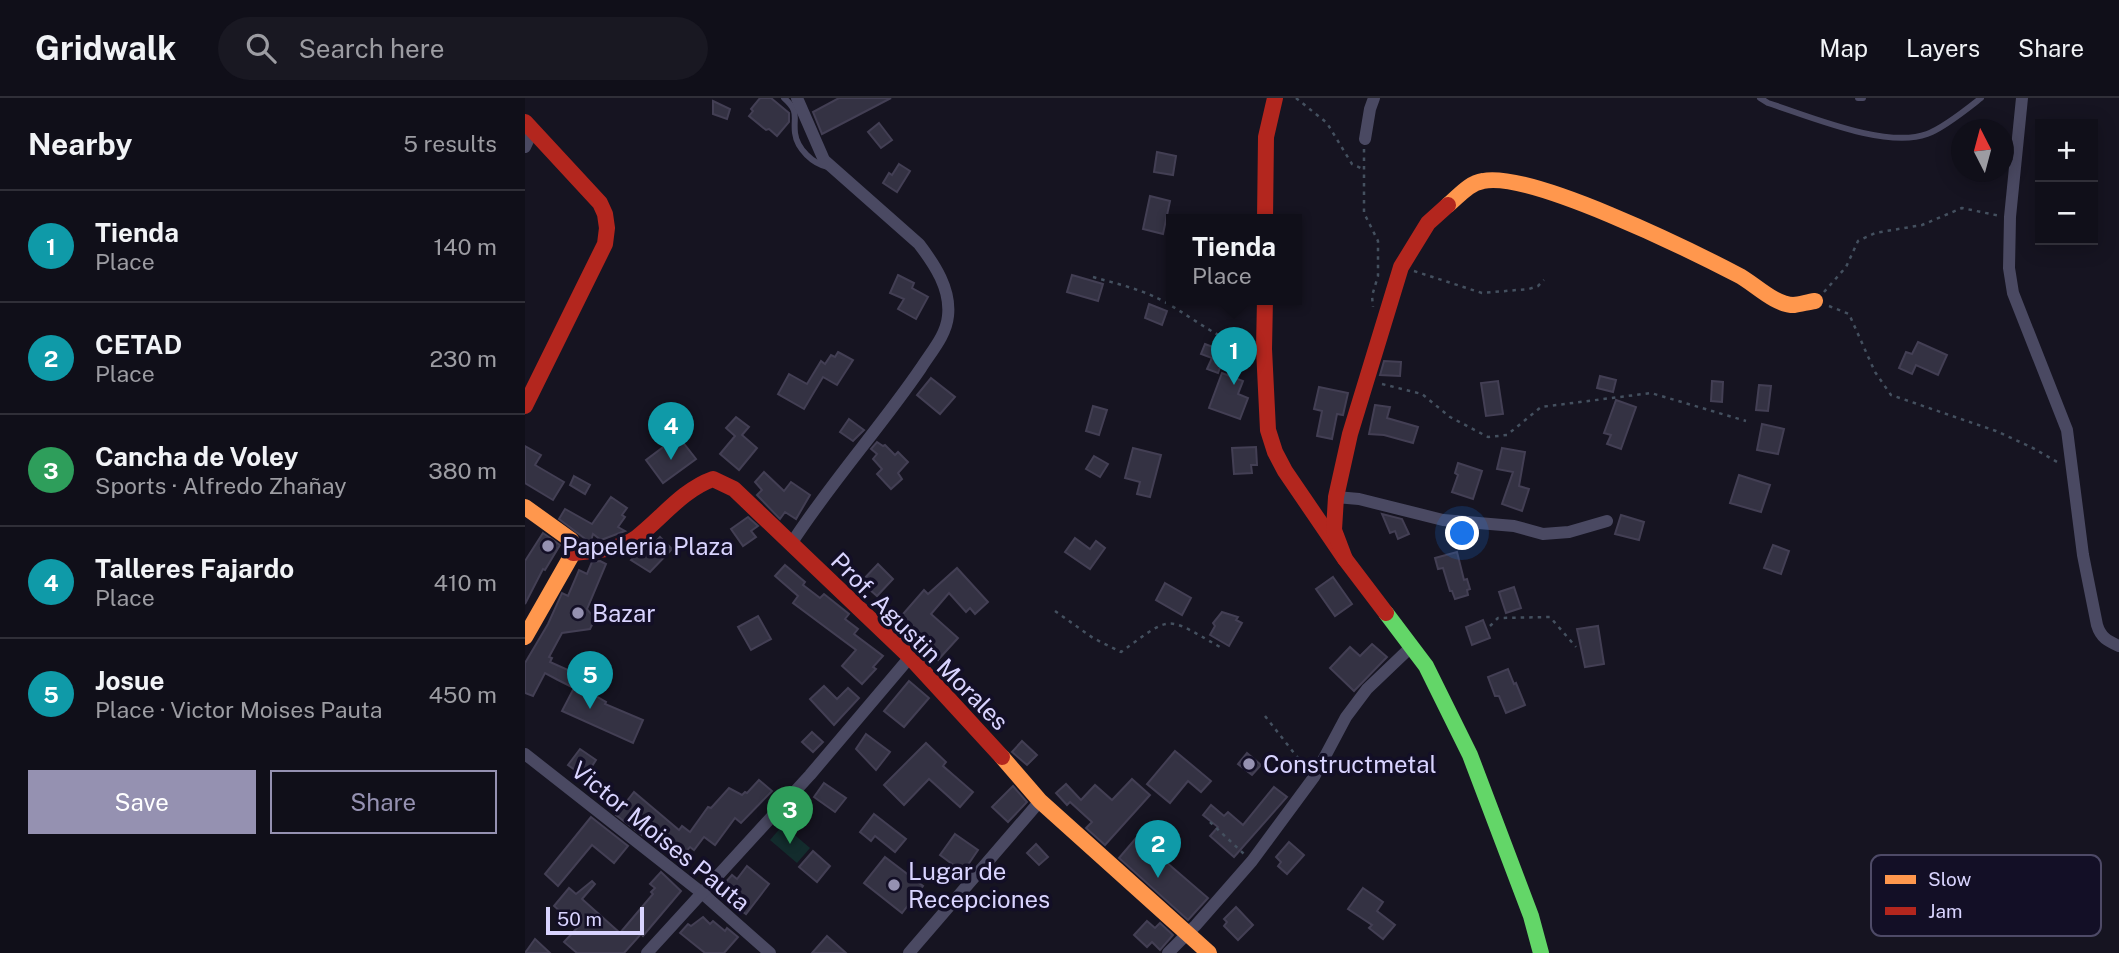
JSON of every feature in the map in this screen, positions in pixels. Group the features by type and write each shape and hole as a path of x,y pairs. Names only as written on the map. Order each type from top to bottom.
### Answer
{"street":[{"path":"791,544 901,397 943,335 948,317 944,284 931,260 919,244 824,160 797,98"},
{"path":"1265,214 1266,137 1275,98"},
{"path":"1365,139 1374,98"},
{"path":"2022,98 2010,217 2009,268 2013,293 2067,430 2083,555 2099,633 2119,646"},
{"path":"525,147 529,126"},
{"path":"525,406 590,277 605,244 607,228 600,203 529,126"},
{"path":"1345,559 1334,530 1336,498 1350,434 1369,382 1385,316 1401,267 1428,223 1473,184 1495,180 1515,183 1570,199 1740,276 1791,305 1815,301"},
{"path":"1265,305 1268,430 1275,452 1345,559 1426,666 1470,755 1543,952"},
{"name":"Prof. Agustin Morales","path":"573,553 604,550 634,539 656,518 702,483 713,479 734,489 910,657 970,720 1040,801 1209,953"},
{"path":"1336,498 1359,499 1443,520 1514,526 1543,534 1569,532 1607,521"},
{"path":"525,507 571,540 573,553 525,637"},
{"path":"1168,953 1252,861 1314,777 1346,716 1367,689 1411,648"},
{"path":"647,953 810,775 910,657"},
{"name":"Victor Moises Pauta","path":"525,754 702,893 771,953"},
{"path":"909,953 1040,801"}],"lane":[{"path":"784,98 792,105 796,117 795,135 810,160 834,168"},
{"path":"1760,98 1848,129 1887,138 1927,134 1981,98"}],"path":[{"path":"1296,98 1327,123 1352,164 1363,169"},
{"path":"1365,139 1364,213 1378,241 1378,276 1372,296 1373,309 1385,316"},
{"path":"2010,217 1962,208 1922,225 1875,233 1858,241 1846,267 1815,301 1849,314 1875,372 1891,395 1996,431 2031,447 2073,472"},
{"path":"1401,267 1482,293 1529,289 1544,280"},
{"path":"1093,277 1154,296 1166,303"},
{"path":"1170,305 1244,347 1264,349"},
{"path":"1369,382 1422,394 1450,417 1488,437 1507,435 1541,407 1651,393 1746,421"},
{"path":"1055,611 1093,638 1121,652 1160,624 1176,623 1220,648"},
{"path":"1490,626 1498,618 1549,617 1576,647"},
{"path":"1265,716 1314,777"},
{"path":"1210,822 1252,861"}],"green space":[{"path":"783,825 810,848 797,863 770,840"}],"building":[{"path":"760,98 771,98 789,113 789,122 777,136 749,116"},
{"path":"839,98 891,98 822,134 813,112"},
{"path":"713,101 730,109 727,119 713,114"},
{"path":"879,123 892,140 881,148 868,132"},
{"path":"1157,152 1176,156 1173,175 1154,172"},
{"path":"899,164 910,171 897,192 883,183"},
{"path":"1150,196 1170,201 1163,234 1143,229"},
{"path":"898,275 914,283 912,288 928,297 916,319 898,309 904,299 890,293"},
{"path":"1072,275 1103,284 1098,301 1067,292"},
{"path":"1149,304 1167,311 1162,325 1145,318"},
{"path":"1918,342 1947,355 1938,375 1916,365 1912,374 1899,368 1906,352 1912,354"},
{"path":"1205,344 1226,352 1218,373 1207,369 1212,358 1201,354"},
{"path":"838,352 853,360 837,385 823,377 804,409 778,394 789,374 807,384 821,361 825,364 831,355 835,357"},
{"path":"1384,361 1401,362 1400,376 1380,375"},
{"path":"1222,373 1243,381 1238,394 1248,398 1240,419 1209,408"},
{"path":"1600,376 1616,380 1613,392 1597,388"},
{"path":"931,378 955,397 940,414 917,395"},
{"path":"1498,381 1503,414 1486,416 1481,383"},
{"path":"1712,381 1723,382 1722,402 1711,401"},
{"path":"1759,385 1771,386 1768,411 1756,410"},
{"path":"1319,387 1348,393 1343,415 1337,414 1332,439 1317,436 1322,411 1314,409"},
{"path":"1616,400 1636,407 1621,449 1607,444 1611,435 1604,433"},
{"path":"1375,405 1390,407 1387,418 1418,427 1413,443 1369,434"},
{"path":"1093,406 1107,410 1099,435 1086,431"},
{"path":"736,417 749,427 742,435 757,448 739,470 720,454 735,436 726,428"},
{"path":"849,419 864,430 853,441 840,432"},
{"path":"1762,424 1784,429 1778,454 1757,450"},
{"path":"678,436 696,459 663,483 646,460"},
{"path":"877,442 885,445 895,455 898,452 908,462 898,473 902,479 891,489 877,474 882,469 873,459 877,454 871,449"},
{"path":"525,446 541,455 535,465 564,482 553,500 525,483"},
{"path":"1256,447 1257,465 1251,465 1252,473 1234,474 1232,448"},
{"path":"1133,448 1161,455 1150,497 1137,494 1140,482 1125,478"},
{"path":"1502,448 1525,452 1519,486 1529,489 1522,511 1502,504 1513,472 1497,469"},
{"path":"1094,456 1108,464 1100,477 1086,469"},
{"path":"1458,463 1482,471 1473,499 1452,492 1458,475 1455,473"},
{"path":"764,472 784,491 791,482 810,495 796,519 785,512 780,519 757,495 762,490 755,482"},
{"path":"1739,475 1770,485 1761,512 1730,503"},
{"path":"574,476 590,485 585,494 570,485"},
{"path":"611,497 627,508 618,527 625,531 601,540 593,534 591,541 588,541 559,519 565,509 592,524"},
{"path":"1382,514 1402,519 1409,534 1398,539 1395,531 1390,533"},
{"path":"1621,515 1644,522 1639,540 1615,534"},
{"path":"748,517 758,526 751,531 756,537 743,546 731,529"},
{"path":"543,533 560,545 545,570 543,569 525,604 525,561"},
{"path":"660,537 672,549 650,572 631,560 641,550 645,553"},
{"path":"1075,538 1090,549 1096,541 1105,548 1090,569 1065,552"},
{"path":"1773,545 1789,551 1781,574 1764,568"},
{"path":"1457,552 1464,580 1467,579 1470,589 1467,590 1468,595 1455,599 1443,568 1438,569 1435,558"},
{"path":"600,561 606,564 587,609 595,619 590,629 562,633 549,657 552,658 550,662 593,681 587,691 606,702 605,704 643,720 633,743 562,711 574,688 545,673 533,696 525,693 525,663 548,624 562,593 568,596 579,570 587,574 592,562"},
{"path":"878,564 893,579 877,596 861,582"},
{"path":"785,565 805,582 803,585 820,598 824,594 849,614 845,619 858,629 854,634 883,656 873,667 876,669 862,684 842,666 856,650 793,603 798,596 775,576"},
{"path":"957,568 988,602 975,614 970,608 966,612 949,593 931,614 958,638 938,660 897,621 924,590 928,594"},
{"path":"1333,577 1352,604 1335,616 1316,589"},
{"path":"1165,583 1191,598 1182,615 1156,600"},
{"path":"1514,587 1521,608 1506,613 1499,592"},
{"path":"1222,612 1238,617 1236,620 1242,623 1229,646 1210,635 1215,626 1213,623"},
{"path":"758,616 771,639 751,650 738,627"},
{"path":"1483,620 1490,638 1472,645 1466,627"},
{"path":"1598,626 1604,664 1585,667 1577,629"},
{"path":"1372,644 1387,657 1354,691 1330,668 1350,647 1360,656"},
{"path":"1508,669 1525,705 1506,713 1499,696 1495,696 1488,677"},
{"path":"909,681 929,698 904,727 884,711"},
{"path":"824,686 837,699 848,688 859,698 834,725 810,699"},
{"path":"812,732 823,742 813,752 802,742"},
{"path":"866,734 890,752 876,770 856,749"},
{"path":"1022,741 1037,755 1027,765 1012,752"},
{"path":"926,743 946,762 943,766 973,792 960,807 929,779 904,805 884,785"},
{"path":"580,749 596,760 585,777 568,765"},
{"path":"1175,751 1211,781 1201,792 1188,781 1170,803 1147,784"},
{"name":"Constructmetal","path":"1247,753 1261,765 1252,775 1238,764"},
{"path":"1132,779 1150,795 1105,845 1086,828 1092,822 1070,802 1067,805 1056,793 1066,784 1081,800 1095,785 1112,800"},
{"path":"759,780 772,791 741,823 735,818 715,845 704,837 694,850 690,847 681,857 645,831 642,835 616,815 634,792 679,830 682,826 690,832 708,807 711,808 729,788 742,795"},
{"path":"824,783 846,798 835,812 814,797"},
{"path":"1013,786 1027,802 1008,822 992,807"},
{"path":"1274,787 1287,797 1234,857 1210,836 1218,827 1203,815 1211,805 1224,816 1228,812 1243,825"},
{"path":"800,810 809,818 798,830 789,823"},
{"name":"Lugar de Recepciones","path":"874,814 906,839 895,852 875,836 871,841 860,832"},
{"path":"591,817 628,846 614,863 592,845 558,886 545,874"},
{"path":"955,834 978,850 963,872 940,855"},
{"path":"1137,837 1208,898 1188,920 1119,858"},
{"path":"1289,842 1304,855 1287,874 1278,866 1281,862 1276,857"},
{"path":"1036,844 1048,857 1039,865 1027,853"},
{"path":"813,851 830,866 817,882 799,867"},
{"name":"Lugar de Recepciones","path":"885,857 923,886 902,913 864,883"},
{"path":"747,866 769,884 746,914 717,892 732,875 737,879"},
{"path":"661,872 681,891 643,936 641,934 624,953 577,953 564,942 578,927 554,906 569,888 576,894 592,881 595,884 582,899 620,933 653,894 651,892 655,888 650,884"},
{"path":"1363,888 1383,902 1377,911 1395,925 1383,939 1369,928 1372,925 1348,909"},
{"path":"1236,907 1253,925 1238,940 1224,926 1227,922 1224,919"},
{"path":"703,917 710,924 713,921 738,937 724,953 705,953 680,933 688,924 691,926"},
{"path":"1147,921 1155,928 1160,923 1173,935 1160,950 1152,942 1147,947 1134,935"},
{"path":"827,936 846,953 812,953"},
{"path":"535,939 550,953 525,953"}],"traffic: fast":[{"path":"1386,613 1426,666 1470,755 1531,916 1541,953"}],"traffic: slow":[{"path":"1448,205 1469,187 1483,181 1505,181 1536,188 1610,215 1685,248 1738,275 1779,301 1794,305 1815,301"},
{"path":"525,507 571,540 573,553 525,637"},
{"path":"1002,757 1040,801 1209,953"}],"traffic: jam":[{"path":"1265,214 1266,137 1275,98"},
{"path":"525,122 600,203 607,228 605,244 525,406"},
{"path":"1345,559 1334,530 1336,497 1350,434 1401,267 1428,223 1448,205"},
{"path":"1265,305 1268,430 1275,452 1345,559 1386,613"},
{"path":"573,553 606,549 629,542 691,490 713,479 734,489 910,657 1002,757"}],"place":[{"name":"Tienda","path":"1234,385"},
{"name":"Talleres Fajardo","path":"671,460"},
{"name":"Papeleria Plaza","path":"548,546"},
{"name":"Bazar","path":"578,613"},
{"name":"Josue","path":"590,709"},
{"name":"Constructmetal","path":"1249,764"},
{"name":"Cancha de Voley","path":"790,844"},
{"name":"CETAD","path":"1158,878"},
{"name":"Lugar de Recepciones","path":"894,885"}]}
